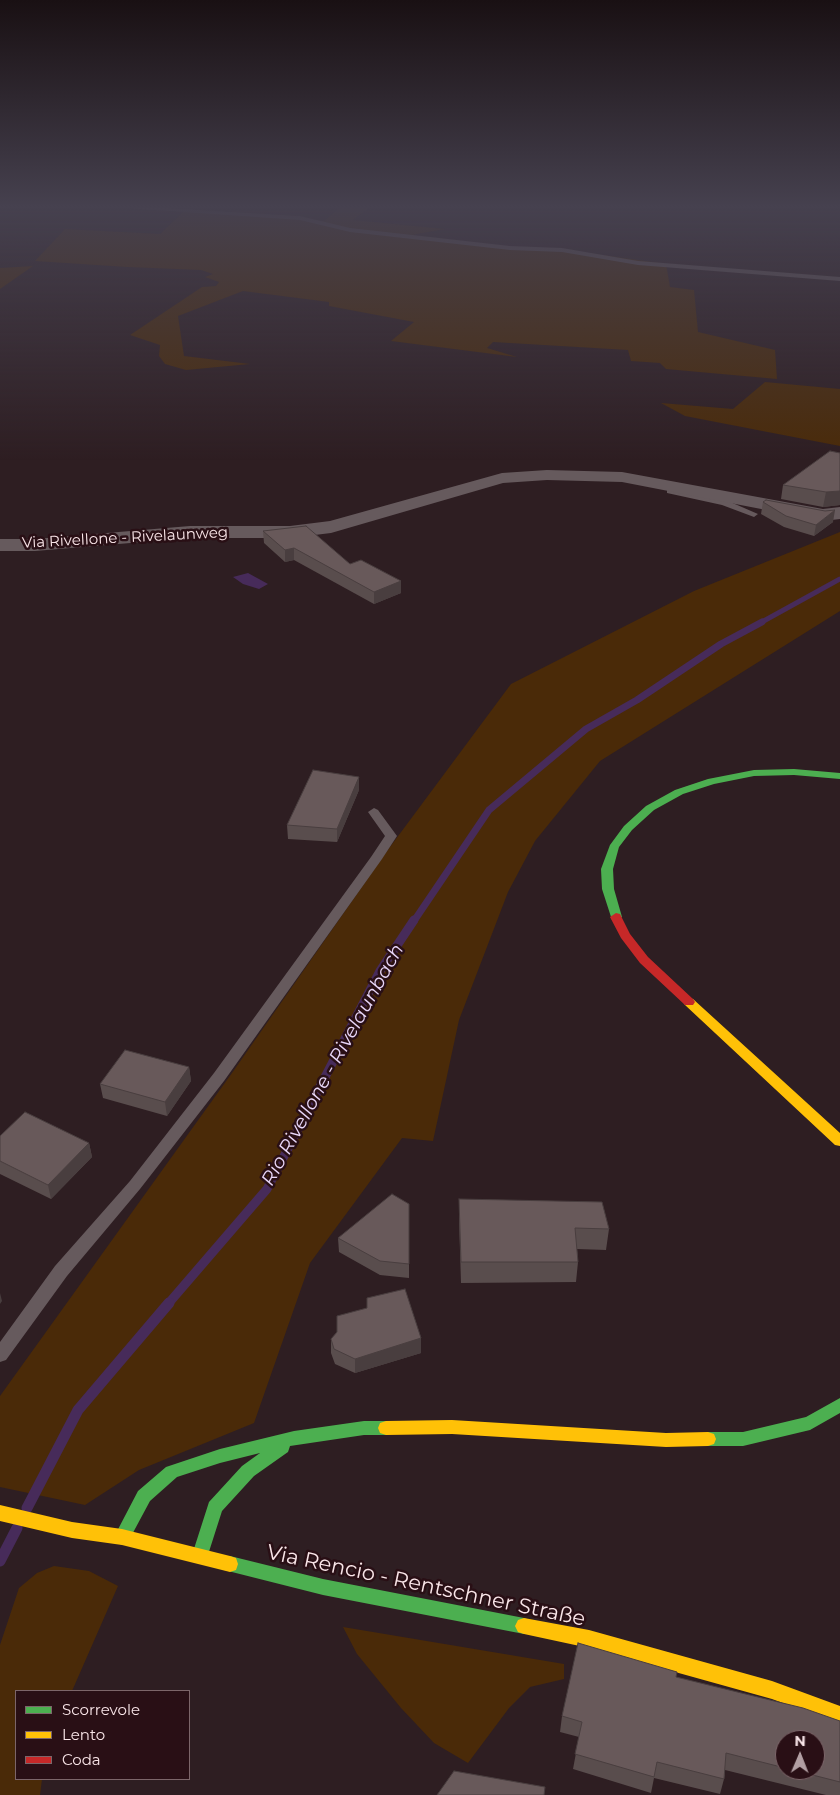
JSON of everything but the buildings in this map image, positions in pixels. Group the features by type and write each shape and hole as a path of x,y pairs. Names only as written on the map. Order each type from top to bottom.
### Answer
{"main road":[{"path":"840,776 794,772 754,773 712,781 679,792 650,808 628,828 614,847 607,869 608,889 613,912 625,935 644,960 840,1141"},
{"path":"122,1537 144,1496 172,1472 220,1456 294,1438 364,1428 452,1427 666,1440 743,1438 810,1423 840,1405"},
{"path":"200,1555 215,1507 248,1471 294,1438"},
{"name":"Via Rencio - Rentschner Straße","path":"0,1513 72,1530 122,1537 323,1587 589,1639 772,1690 840,1715"}],"street":[{"name":"Via Rivellone - Rivelaunweg","path":"0,545 35,545 190,532 290,532 331,527 502,478 547,475 622,478 708,492 823,516 840,513"}],"lane":[{"path":"622,478 639,484 725,503 754,514"},
{"path":"0,1355 62,1271 135,1185 219,1077 392,836 374,812"}],"shaded area":[{"path":"195,292 241,292 178,316 184,356 250,364 186,370 165,364 159,356 160,345 130,335"},
{"path":"249,292 694,292 698,332 775,350 777,379 666,369 660,363 631,361 628,350 493,342 487,348 517,357 391,341 414,322 329,306 329,302"},
{"path":"765,382 840,389 840,446 685,416 661,403 733,409"},
{"path":"840,532 840,611 600,761 535,841 508,892 459,1020 433,1141 402,1138 310,1263 254,1423 139,1470 85,1505 0,1487 0,1396 232,1073 387,851 511,684 694,591"},
{"path":"248,573 268,584 259,589 243,584 233,577"},
{"path":"54,1566 89,1571 118,1586 72,1690 15,1690 15,1780 42,1780 40,1795 0,1795 0,1645 19,1588 37,1573"},
{"path":"343,1627 564,1664 564,1679 530,1687 509,1708 468,1763 434,1743 401,1708 357,1654"}],"waterway":[{"name":"Rio Rivellone - Rivelaunbach","path":"760,623 840,579"},
{"name":"Rio Rivellone - Rivelaunbach","path":"414,921 489,810 586,729 637,700 721,644 762,622"},
{"name":"Rio Rivellone - Rivelaunbach","path":"168,1304 267,1189 380,971 414,920"},
{"name":"Rio Rivellone - Rivelaunbach","path":"27,1508 78,1410 169,1303"},
{"name":"Rio Rivellone - Rivelaunbach","path":"0,1561 17,1528"}],"traffic: fast":[{"path":"616,917 608,889 607,869 614,847 628,828 650,808 679,792 712,781 754,773 794,772 840,776"},
{"path":"708,1439 743,1439 810,1423 840,1405"},
{"path":"122,1537 144,1496 172,1472 220,1456 294,1438 364,1428 386,1428"},
{"path":"200,1555 215,1507 248,1471 282,1447"},
{"path":"230,1564 323,1587 524,1626"}],"traffic: slow":[{"path":"689,1002 840,1141"},
{"path":"386,1428 452,1427 666,1440 708,1439"},
{"path":"0,1513 72,1530 122,1537 230,1564"},
{"path":"524,1626 589,1639 772,1690 840,1715"}],"traffic: jam":[{"path":"616,917 625,935 644,960 689,1002"}]}
